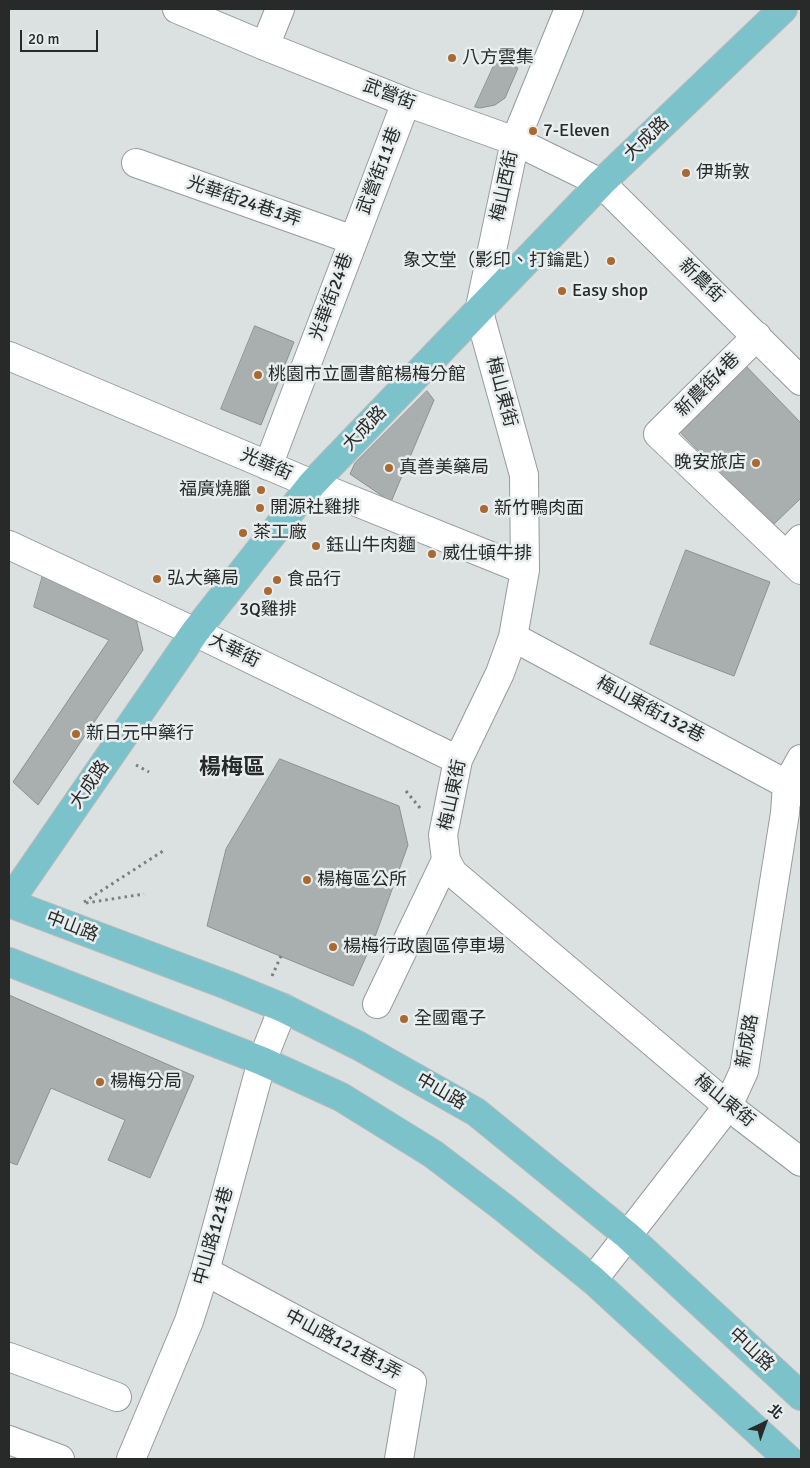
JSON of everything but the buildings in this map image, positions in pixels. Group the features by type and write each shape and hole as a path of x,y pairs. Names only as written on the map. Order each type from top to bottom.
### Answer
{"main road":[{"name":"大成路","path":"9,903 196,632 312,484 601,183 783,9"},
{"name":"中山路","path":"9,903 283,1008 359,1046 476,1112 628,1236 801,1396"},
{"path":"9,962 262,1062 341,1097 432,1154 504,1208 594,1280 788,1459"}],"street":[{"name":"武營街","path":"177,9 406,102 515,141 601,183"},
{"path":"265,46 280,9"},
{"name":"梅山西街","path":"479,312 515,141 569,9"},
{"name":"武營街11巷","path":"353,240 406,102"},
{"name":"光華街24巷1弄","path":"136,163 353,240"},
{"name":"新農街","path":"601,183 801,381"},
{"name":"光華街24巷","path":"268,466 353,240"},
{"name":"梅山東街","path":"479,312 524,475 525,570 513,636 500,673 458,760 443,835 446,860 453,874 728,1106 801,1162"},
{"name":"新農街4巷","path":"757,336 658,434 796,555"},
{"name":"光華街","path":"9,356 268,466 525,570"},
{"name":"大華街","path":"9,545 196,632 458,760"},
{"name":"梅山東街132巷","path":"513,636 794,788"},
{"name":"新成路","path":"594,1280 728,1106 744,1071 785,813 794,788 801,759"},
{"path":"377,1004 446,860"},
{"name":"中山路121巷","path":"131,1459 188,1321 205,1271 262,1062 283,1008"},
{"name":"中山路121巷1弄","path":"205,1271 412,1382 399,1459"},
{"path":"9,1357 118,1397"},
{"path":"9,1440 60,1459"}],"path":[{"path":"144,894 81,904 163,851"},
{"path":"269,984 281,956"}],"place":[{"name":"八方雲集","path":"452,58"},
{"name":"7-Eleven","path":"533,131"},
{"name":"伊斯敦","path":"686,173"},
{"name":"象文堂（影印、打鑰匙）","path":"611,261"},
{"name":"Easy shop","path":"562,291"},
{"name":"桃園市立圖書館楊梅分館","path":"258,375"},
{"name":"晚安旅店","path":"756,463"},
{"name":"真善美藥局","path":"389,468"},
{"name":"福廣燒臘","path":"261,490"},
{"name":"開源社雞排","path":"260,508"},
{"name":"新竹鴨肉面","path":"484,509"},
{"name":"茶工廠","path":"243,533"},
{"name":"鈺山牛肉麵","path":"316,546"},
{"name":"威仕頓牛排","path":"432,554"},
{"name":"弘大藥局","path":"157,579"},
{"name":"食品行","path":"277,580"},
{"name":"3Q雞排","path":"268,591"},
{"name":"新日元中藥行","path":"76,734"},
{"name":"楊梅區公所","path":"307,880"},
{"name":"楊梅行政園區停車場","path":"333,947"},
{"name":"全國電子","path":"404,1019"},
{"name":"楊梅分局","path":"100,1082"}],"district":[{"name":"楊梅區","path":"232,768"}]}
